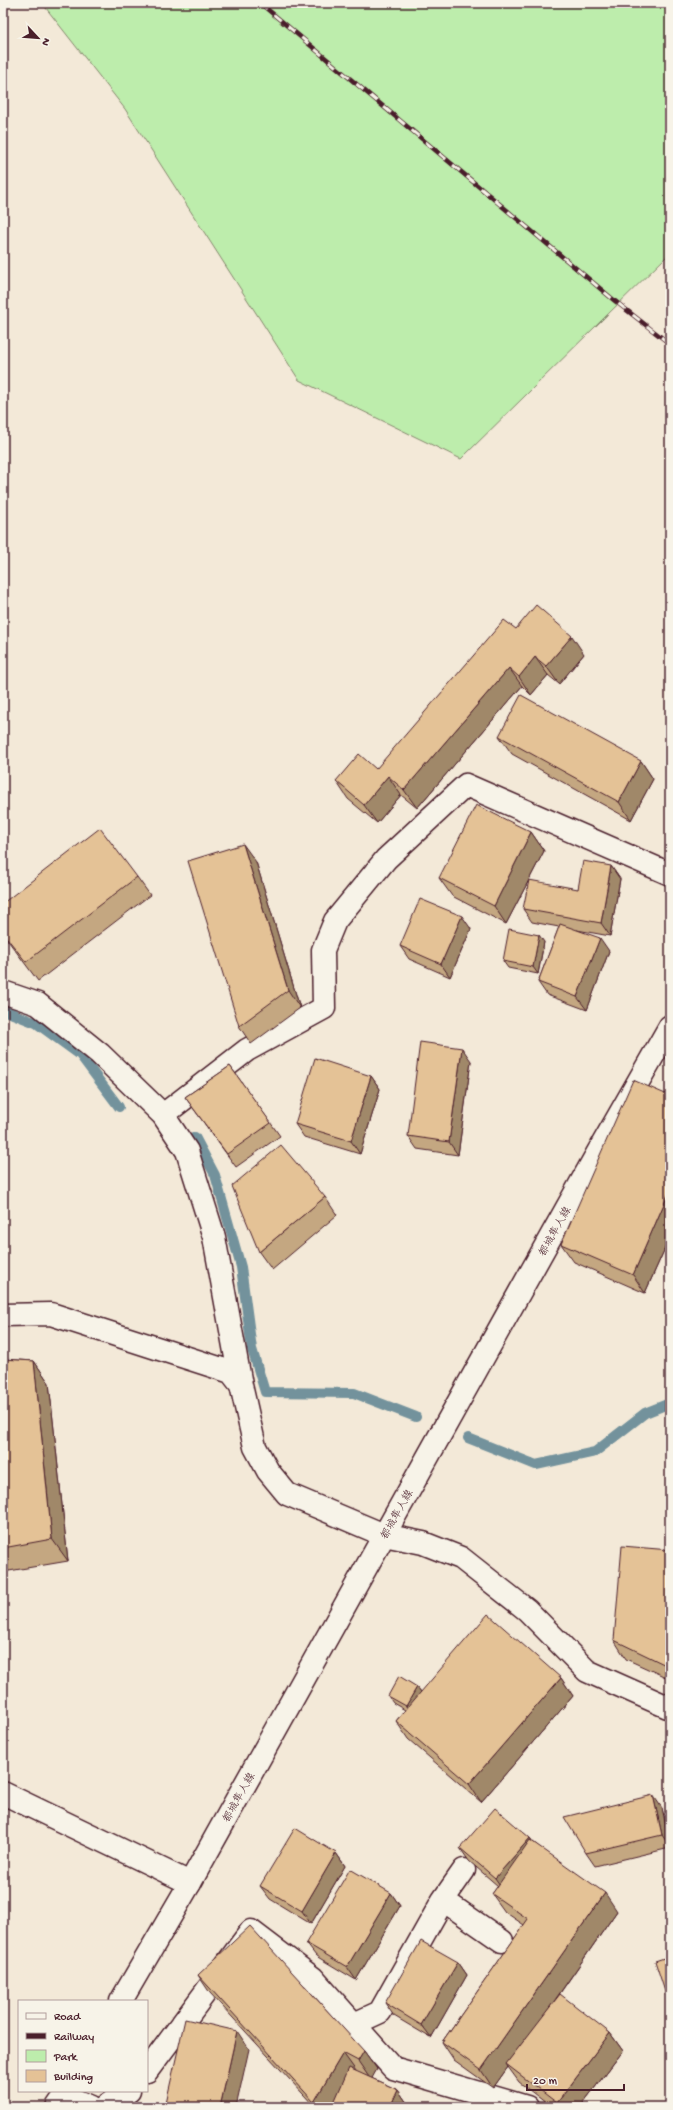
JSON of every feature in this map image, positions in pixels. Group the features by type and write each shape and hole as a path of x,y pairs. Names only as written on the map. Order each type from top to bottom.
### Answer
{"street":[{"path":"163,1115 247,1050 324,1008 323,950 335,921 386,859 466,785 670,874"},
{"path":"3,992 38,1004 100,1054 163,1115 187,1151 214,1237 241,1385 255,1447 268,1471 287,1494 384,1536 423,1543 461,1558 526,1610 587,1671 670,1708"},
{"name":"都城隼人線","path":"122,2000 190,1883 670,1026"},
{"path":"3,1315 51,1314 231,1372 241,1385"},
{"path":"3,1793 190,1883"},
{"path":"354,2024 380,2012 443,1900 464,1870"},
{"path":"443,1900 502,1941"},
{"path":"148,2070 251,1931 312,1978 393,2068 527,2107"},
{"path":"104,2107 127,2092"},
{"path":"63,2098 91,2107"}],"green space":[{"path":"42,3 670,3 670,253 461,459 299,380 125,109"}],"building":[{"path":"536,605 572,636 546,666 535,657 519,677 509,668 404,790 388,776 364,805 336,781 359,754 376,769 504,620 516,629"},
{"path":"521,695 641,761 619,802 499,736"},
{"path":"476,805 531,832 494,906 439,878"},
{"path":"100,828 137,877 26,962 3,933 3,903"},
{"path":"243,844 288,990 239,1026 188,861"},
{"path":"583,861 611,866 601,923 523,909 529,880 578,889"},
{"path":"420,899 462,916 441,964 400,946"},
{"path":"560,924 600,938 577,997 538,982"},
{"path":"509,929 539,935 533,967 503,961"},
{"path":"420,1042 462,1048 449,1142 408,1136"},
{"path":"315,1058 371,1076 351,1141 295,1124"},
{"path":"230,1066 271,1123 227,1154 185,1097"},
{"path":"633,1080 670,1096 670,1190 633,1275 561,1244"},
{"path":"281,1145 325,1197 259,1252 232,1186"},
{"path":"3,1359 34,1361 52,1539 3,1548"},
{"path":"622,1546 670,1550 670,1667 614,1640"},
{"path":"488,1614 561,1678 469,1784 396,1721"},
{"path":"399,1676 417,1687 406,1706 388,1696"},
{"path":"653,1795 662,1835 586,1853 564,1817"},
{"path":"495,1808 530,1838 495,1878 460,1848"},
{"path":"295,1828 336,1853 302,1911 260,1886"},
{"path":"530,1840 605,1893 481,2070 442,2042 528,1919 492,1894"},
{"path":"350,1869 391,1893 347,1967 306,1943"},
{"path":"250,1926 364,2051 358,2061 343,2053 314,2102 198,1975"},
{"path":"421,1941 458,1962 421,2025 385,2003"},
{"path":"670,1956 670,2007 655,1961"},
{"path":"560,1994 610,2033 557,2103 506,2064"},
{"path":"185,2019 237,2031 220,2107 165,2107"},
{"path":"349,2068 398,2090 390,2107 332,2107"}],"waterway":[{"path":"3,1010 36,1023 80,1055 119,1107"},
{"path":"195,1137 215,1175 241,1267 252,1349 265,1392 354,1393 416,1417"},
{"path":"468,1438 536,1465 595,1452 645,1413 670,1403"}],"railway":[{"path":"260,3 615,301 670,344"}]}
